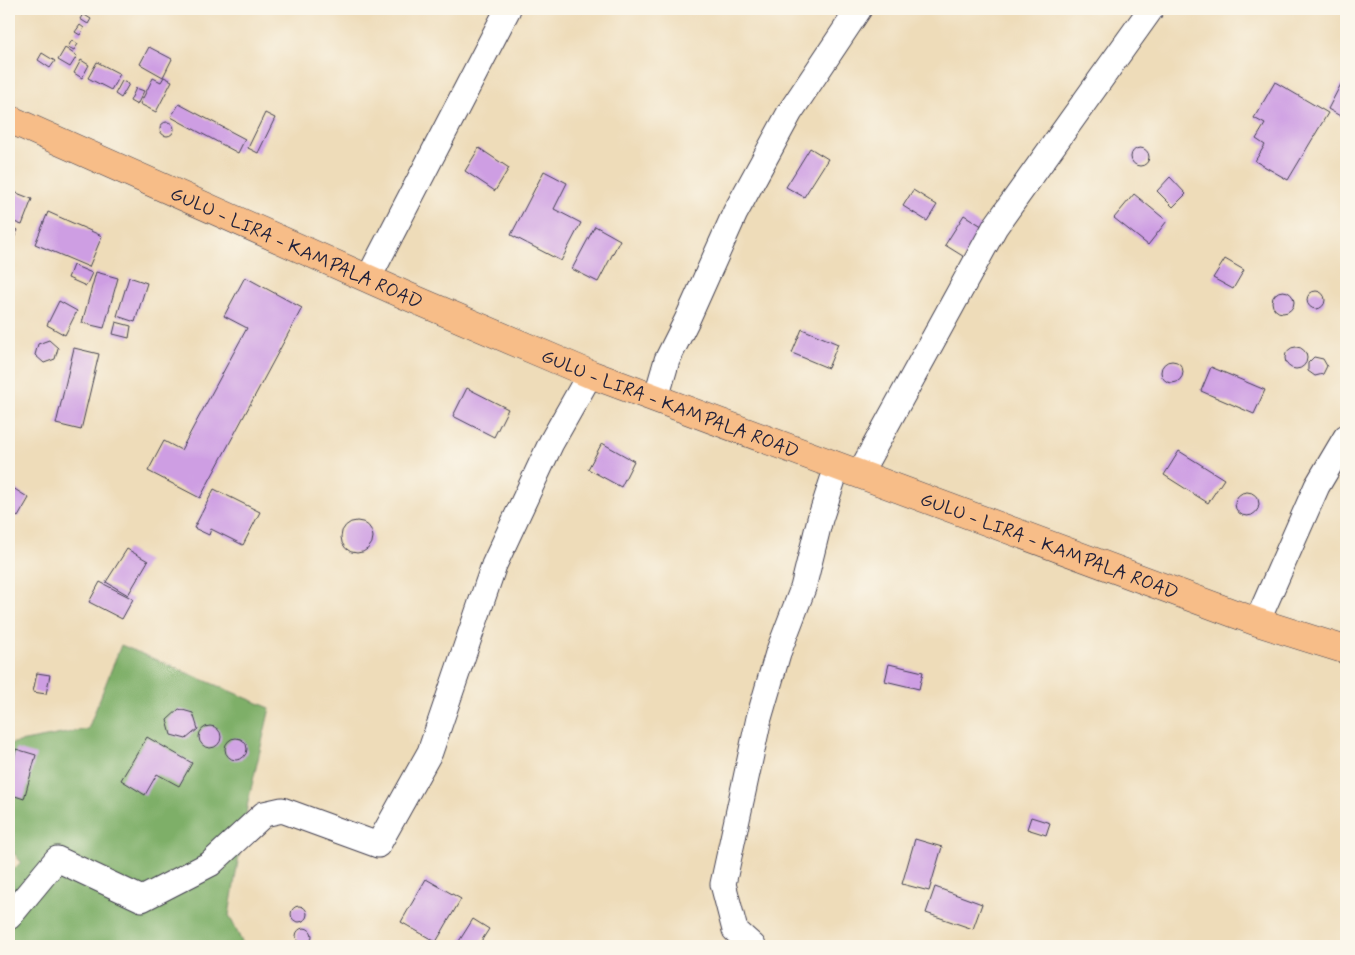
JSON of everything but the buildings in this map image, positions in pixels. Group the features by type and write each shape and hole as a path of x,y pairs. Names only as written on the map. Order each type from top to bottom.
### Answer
{"main road":[{"name":"GULU - LIRA - KAMPALA ROAD","path":"9,119 368,279 590,374 1257,622 1346,650"}],"street":[{"path":"368,279 508,9"},
{"path":"656,398 667,360 736,213 790,112 859,9"},
{"path":"753,946 735,930 724,884 759,718 778,653 803,588 820,519 995,227 1150,9"},
{"path":"9,917 57,859 142,899 210,864 264,814 282,810 378,845 430,752 494,565 551,443 590,374"},
{"path":"1257,622 1317,486 1346,437"}],"green space":[{"path":"121,645 270,708 248,802 229,915 244,946 9,946 9,874 21,862 9,847 9,744 88,729"}]}
